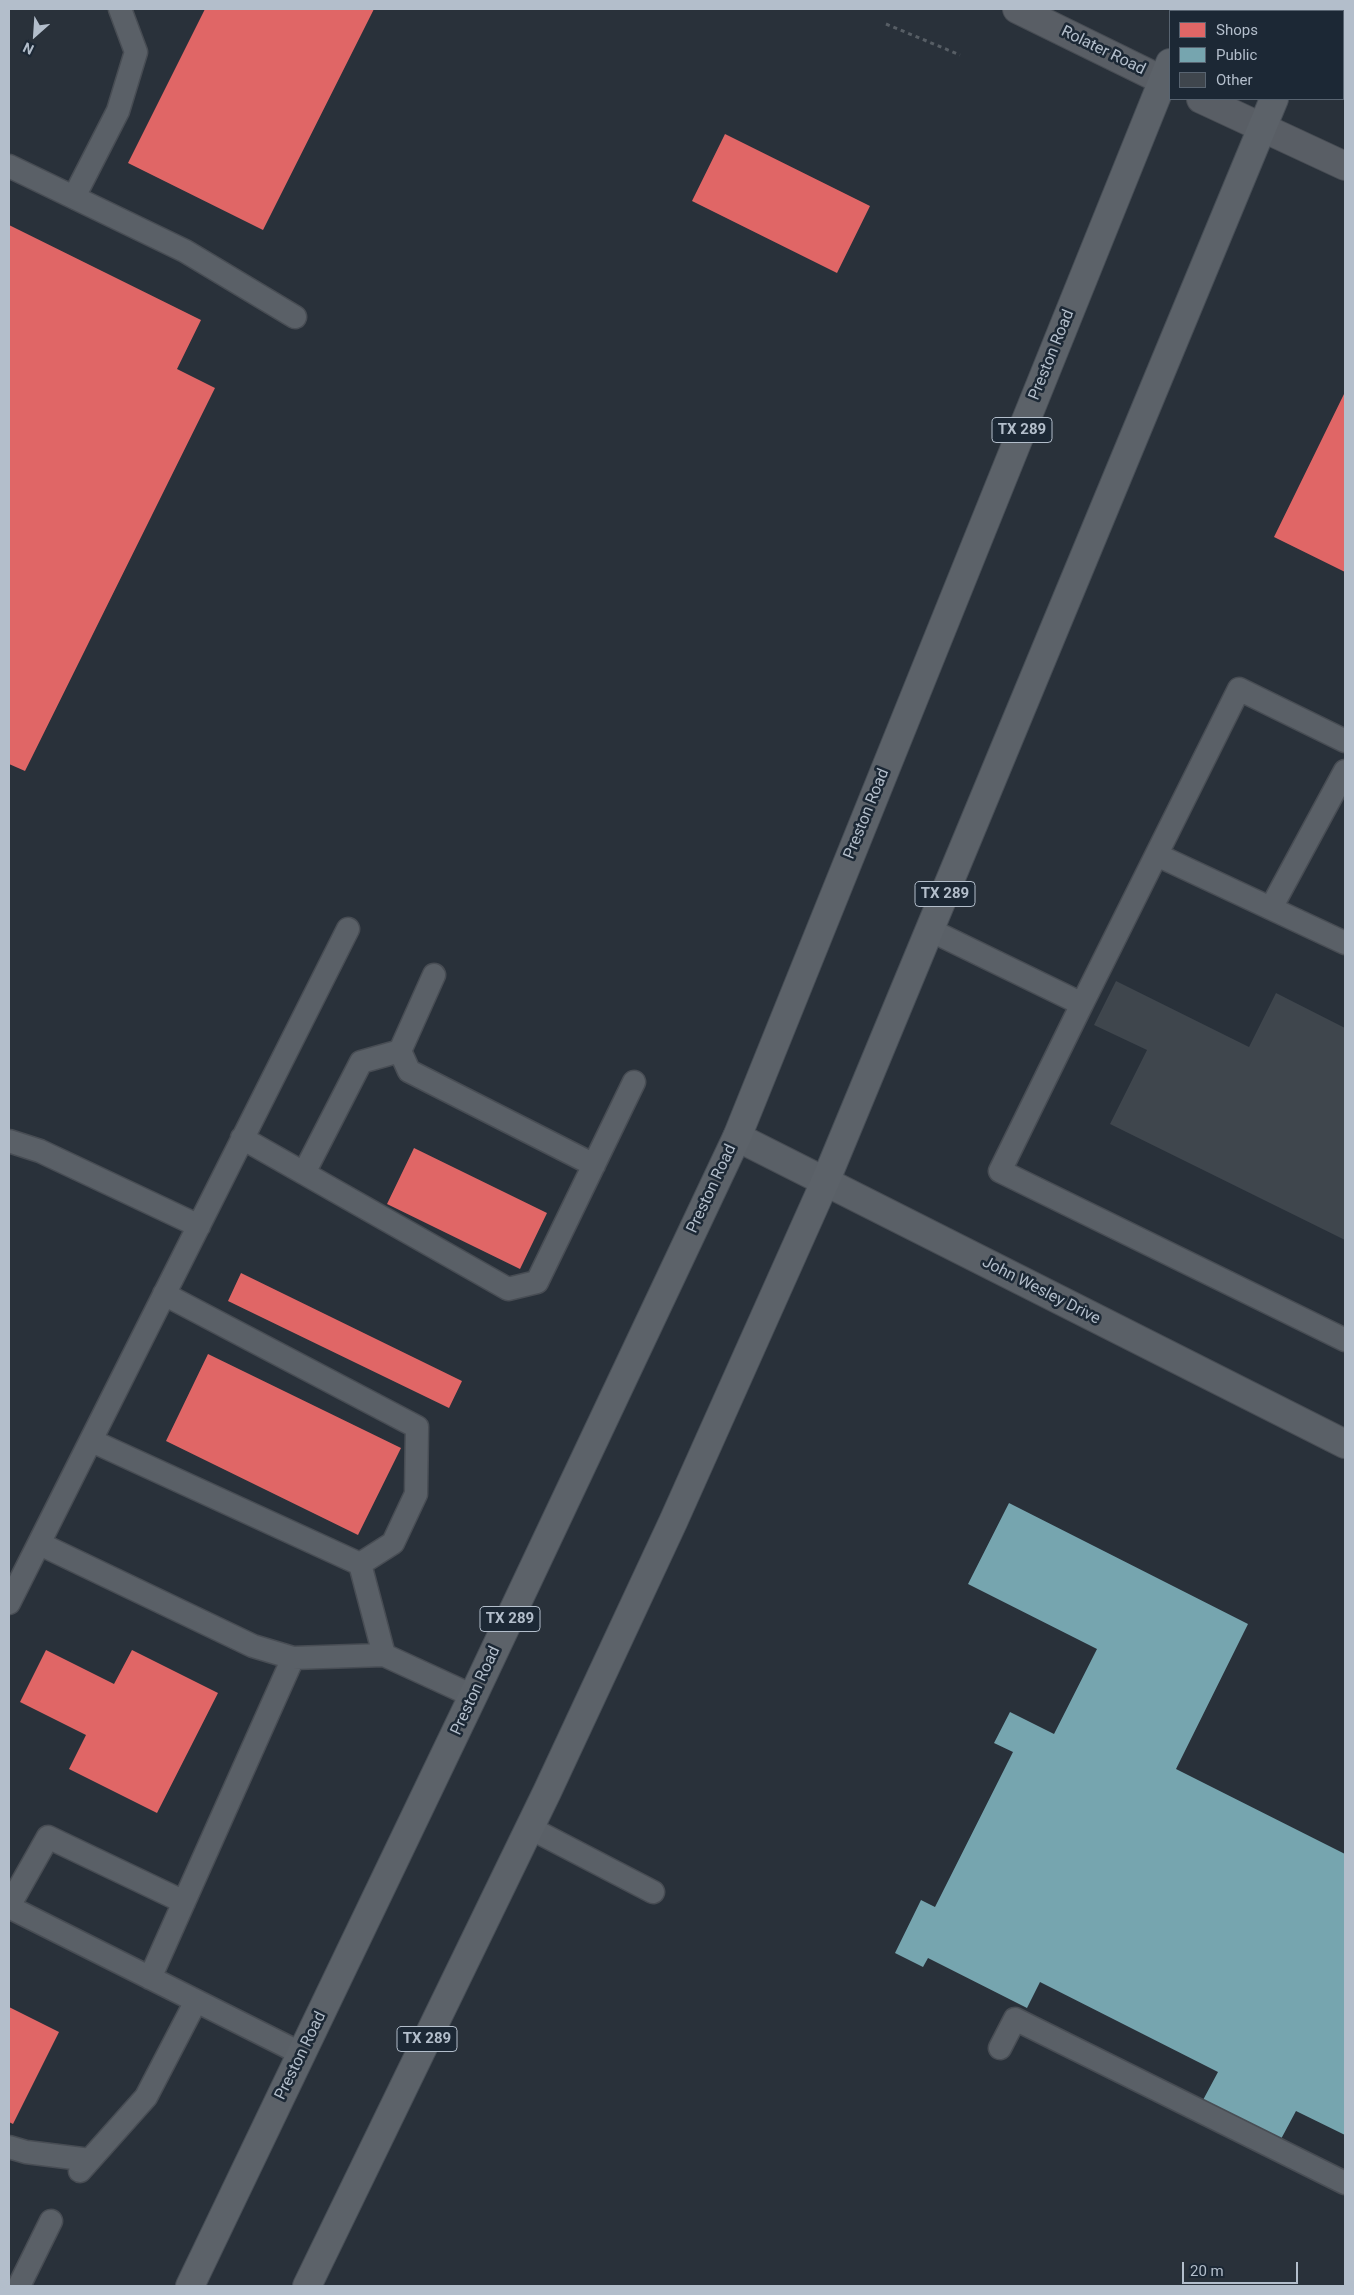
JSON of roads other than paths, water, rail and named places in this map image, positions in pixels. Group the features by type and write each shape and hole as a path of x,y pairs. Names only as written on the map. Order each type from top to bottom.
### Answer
{"main road":[{"name":"Rolater Road","path":"1017,9 1168,76"},
{"name":"Preston Road","path":"190,2286 473,1696 737,1137 1168,76"},
{"path":"1203,100 1345,166"},
{"name":"TX 289","path":"307,2286 530,1828 673,1522 825,1182 1274,100"}],"street":[{"name":"John Wesley Drive","path":"737,1137 1345,1444"}],"lane":[{"path":"74,197 118,111 136,52 120,9"},
{"path":"9,166 185,250 295,317"},
{"path":"1345,741 1239,689 1000,1171 1345,1340"},
{"path":"1271,908 1345,771"},
{"path":"1157,855 1345,943"},
{"path":"9,1603 348,929"},
{"path":"930,930 1082,1004"},
{"path":"434,975 400,1051 409,1071 594,1165"},
{"path":"304,1173 361,1062 400,1051"},
{"path":"242,1138 508,1289 537,1282 634,1082"},
{"path":"9,1141 40,1151 199,1226"},
{"path":"164,1294 418,1427 416,1494 393,1543 360,1564"},
{"path":"92,1441 360,1564"},
{"path":"40,1544 253,1646 293,1658 384,1654 473,1696"},
{"path":"360,1564 384,1654"},
{"path":"150,1978 293,1658"},
{"path":"530,1828 653,1892"},
{"path":"184,1902 48,1837 9,1907 302,2054"},
{"path":"9,2147 85,2166 146,2097 196,2001"},
{"path":"1000,2048 1014,2019 1345,2183"},
{"path":"20,2286 51,2221"}]}
